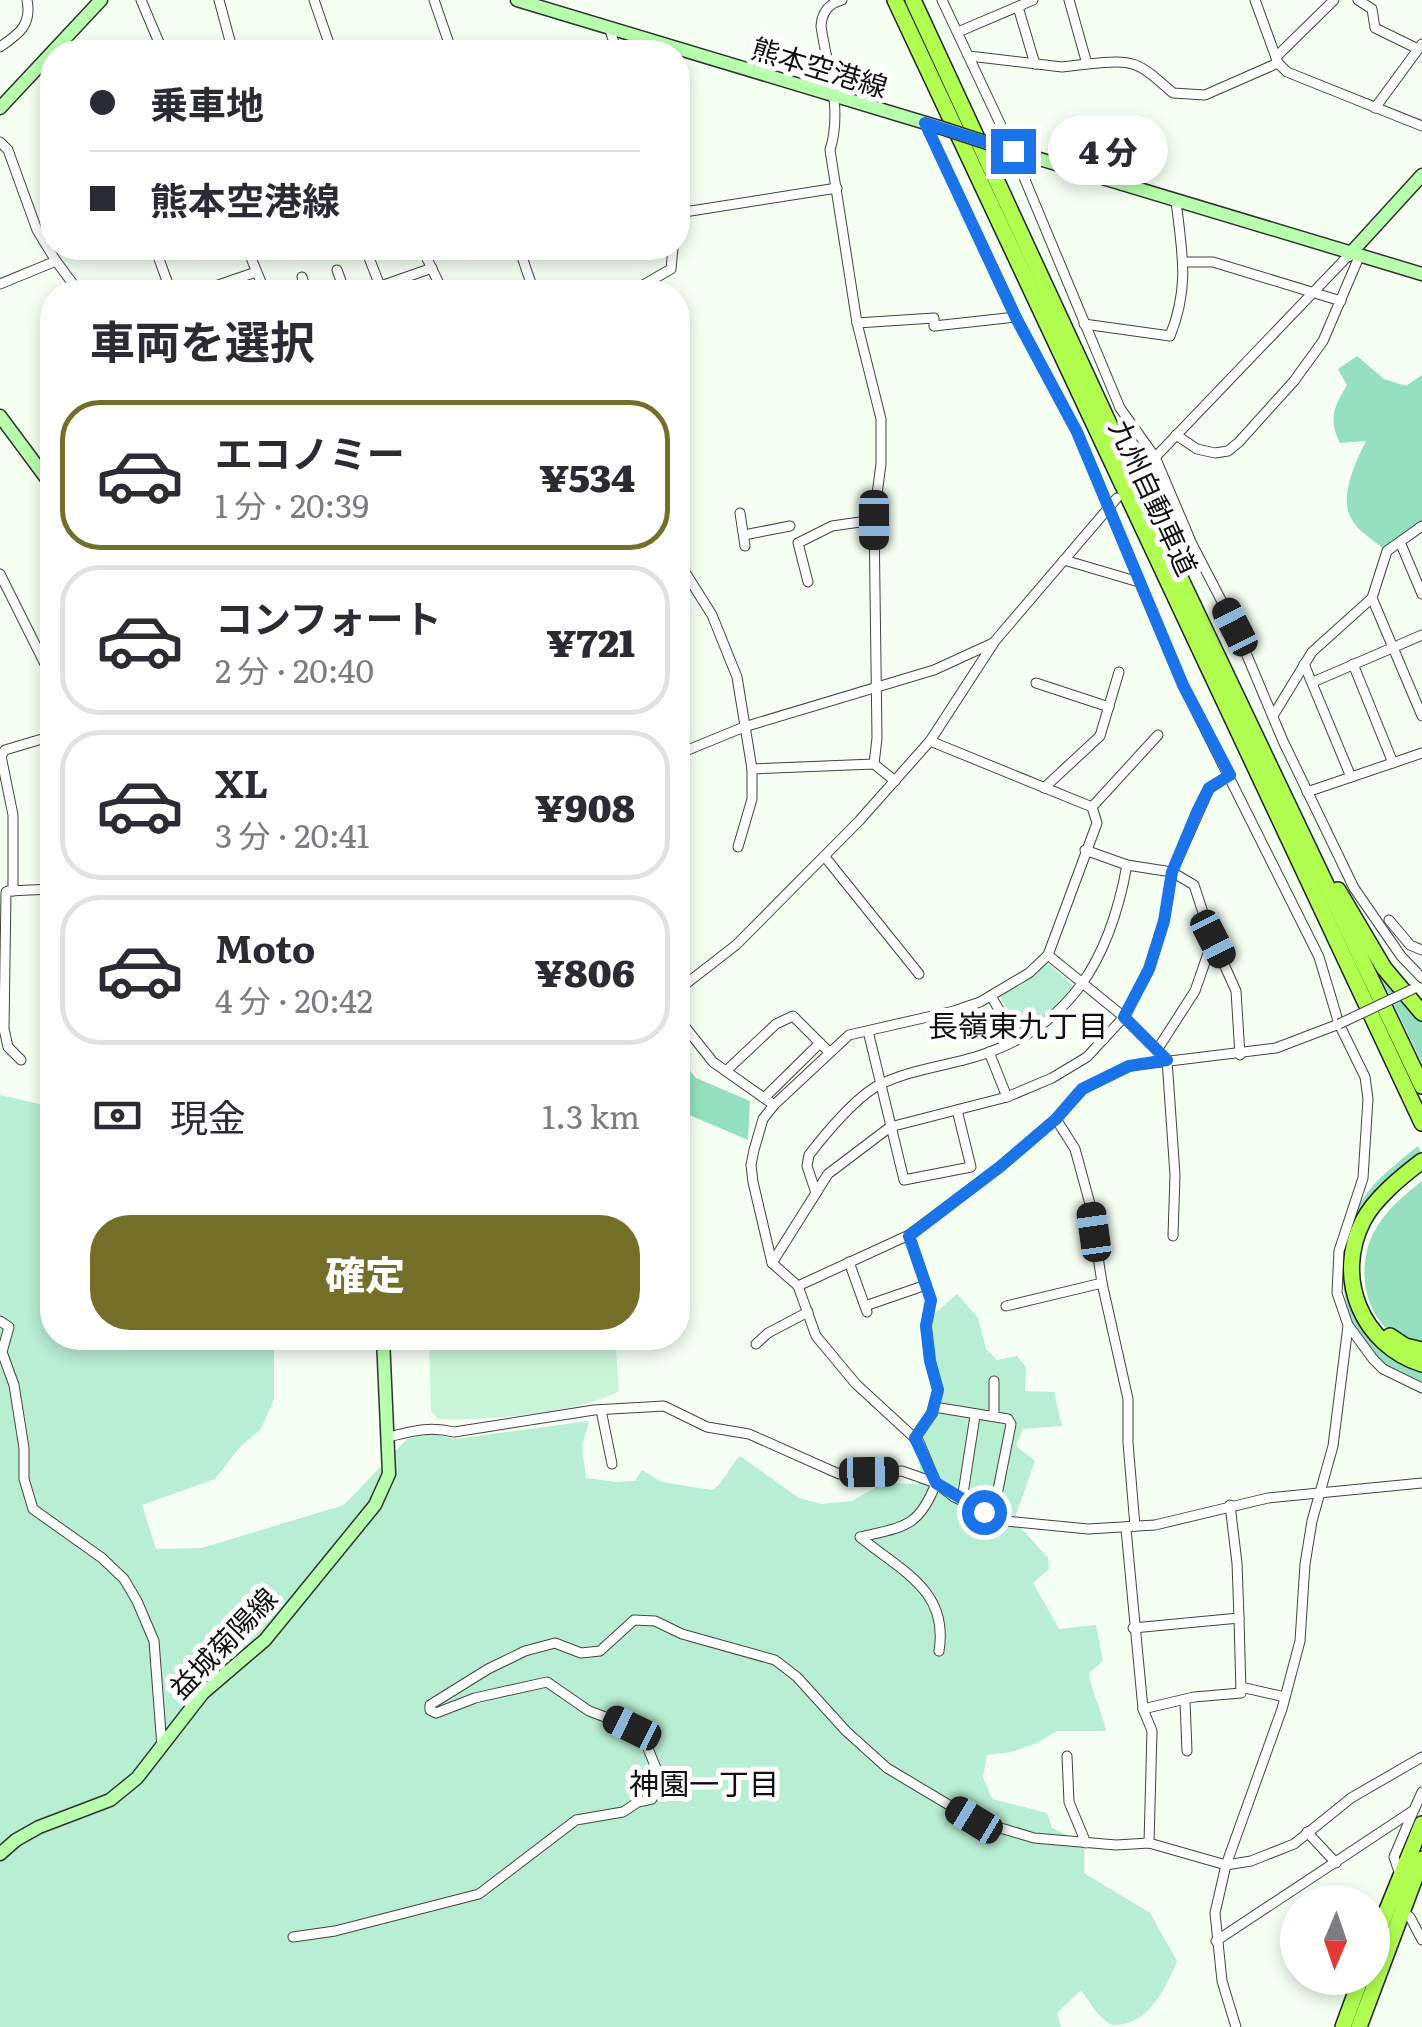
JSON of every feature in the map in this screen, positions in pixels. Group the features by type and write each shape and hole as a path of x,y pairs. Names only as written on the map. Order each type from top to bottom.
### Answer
{"highway":[{"name":"九州自動車道","path":"895,0 1422,1123"},
{"name":"九州自動車道","path":"914,0 1268,764 1422,1086"},
{"path":"1268,764 1384,968 1422,1013"},
{"path":"1420,1169 1376,1219 1360,1251 1359,1275 1364,1301 1380,1327 1405,1346 1422,1350"},
{"path":"1420,1169 1364,1220 1355,1241 1351,1267 1355,1299 1368,1326 1393,1351 1422,1364"},
{"path":"1390,1900 1418,1817"},
{"path":"1359,2027 1422,1860"},
{"path":"1343,2027 1355,1995"}],"main road":[{"path":"64,40 101,0"},
{"name":"熊本空港線","path":"517,0 650,40"},
{"name":"熊本空港線","path":"690,52 1422,274"},
{"path":"0,108 40,65"},
{"path":"1354,256 1422,175"},
{"path":"0,416 40,470"},
{"name":"益城菊陽線","path":"0,1854 39,1828 110,1800 137,1778 204,1693 280,1623 375,1506 388,1474 384,1350"}],"street":[{"path":"0,47 26,26 27,0"},
{"path":"140,0 158,40"},
{"path":"220,0 230,40"},
{"path":"314,0 328,40"},
{"path":"434,0 448,40"},
{"path":"842,0 832,3 822,16 821,26 837,129 830,150 856,323 881,419 881,464 874,520 874,764"},
{"path":"798,1286 909,1236 1001,1166 1056,1119 1082,1089 1129,1066 1276,1048 1339,1024 1419,984 1360,900 1155,457 1120,408 970,56 942,0"},
{"path":"958,32 1033,0"},
{"path":"1069,0 1087,64"},
{"path":"1254,0 1277,60 1287,72 1422,126"},
{"path":"970,56 1062,67 1127,60 1147,70 1173,94 1205,94 1277,60 1334,0"},
{"path":"1358,0 1372,9 1375,28 1420,46 1375,108"},
{"path":"1018,6 1035,64"},
{"path":"608,27 613,40"},
{"path":"925,123 1016,318 1077,432 1183,685 1320,957 1339,1024 1365,1078 1368,1099 1363,1178 1339,1251 1337,1293 1348,1325 1384,1368 1422,1388"},
{"path":"0,142 8,150 40,233"},
{"path":"690,210 837,188"},
{"path":"1084,324 1170,336 1182,307 1176,202"},
{"path":"1143,470 1313,292 1354,256"},
{"path":"1176,435 1197,449 1228,451 1294,380 1322,341 1341,301 1354,256"},
{"path":"252,260 259,280"},
{"path":"428,260 438,280"},
{"path":"651,280 670,269 671,260"},
{"path":"0,284 56,261 70,280"},
{"path":"1182,262 1213,262 1341,301"},
{"path":"397,280 432,268"},
{"path":"337,270 341,280"},
{"path":"233,280 256,272"},
{"path":"856,323 934,318 934,326 1016,318"},
{"path":"690,981 736,945 825,857 930,742 996,641 1117,498"},
{"path":"740,513 744,540 790,526"},
{"path":"808,582 798,543 832,526 874,520"},
{"path":"1273,716 1312,652 1372,598 1386,550 1422,526"},
{"path":"1400,542 1422,594"},
{"path":"1064,560 1139,582"},
{"path":"0,574 40,654"},
{"path":"690,580 712,616 737,677 752,769 752,800 738,847"},
{"path":"1372,598 1422,716"},
{"path":"1313,682 1422,635"},
{"path":"690,746 744,726 956,662 996,641"},
{"path":"1304,664 1351,777"},
{"path":"1353,664 1393,762"},
{"path":"1044,788 1100,736 1119,672"},
{"path":"1036,683 1109,707"},
{"path":"1092,808 1158,736"},
{"path":"21,1060 8,1047 4,1029 6,891 13,815 1,756 4,750 40,740"},
{"path":"764,1098 824,1047 849,1035 954,1012 1029,973 1048,955 1097,823 1092,808 930,742"},
{"path":"1307,792 1422,753"},
{"path":"752,769 874,764 895,781"},
{"path":"772,1263 828,1174 890,1126 1007,1097 1087,1058 1124,1017 1149,969 1164,921 1172,872 1209,788 1230,775"},
{"path":"0,816 13,815"},
{"path":"1085,850 1127,865 1172,872 1194,885 1236,990 1240,1054"},
{"path":"825,857 920,974"},
{"path":"816,1192 807,1166 809,1155 832,1128 880,1085 989,1052 1054,1016 1084,984 1108,938 1127,865"},
{"path":"6,891 40,890"},
{"path":"1389,920 1410,945 1422,950"},
{"path":"1157,1050 1195,991 1213,939"},
{"path":"1048,955 1124,1017 1167,1060 1175,1175 1174,1236"},
{"path":"990,996 1016,1039"},
{"path":"726,1071 776,1024 793,1016 824,1047"},
{"path":"868,1031 904,1180 971,1166 957,1110"},
{"path":"690,1033 714,1062 774,1105"},
{"path":"824,1047 762,1119 750,1166 772,1263 798,1286 816,1336 856,1384 915,1438 936,1483 926,1510 911,1522 889,1532 860,1537 933,1598 942,1630 939,1650"},
{"path":"989,1052 1007,1097"},
{"path":"1056,1119 1075,1149 1090,1204 1102,1283 1128,1399 1133,1628 1143,1709 1152,1731 1149,1843"},
{"path":"909,1236 931,1300 926,1326 938,1390 934,1407 915,1438"},
{"path":"849,1262 866,1309 926,1285"},
{"path":"1006,1306 1102,1283"},
{"path":"756,1344 768,1333 808,1312"},
{"path":"0,1321 9,1327 2,1352 14,1385 24,1448 24,1479 33,1509 102,1558 124,1579 137,1601 154,1641 162,1747"},
{"path":"1236,2027 1222,1981 1215,1914 1226,1865 1285,1697 1300,1642 1305,1564 1312,1521 1333,1446 1348,1325"},
{"path":"994,1381 994,1416"},
{"path":"388,1438 418,1428 454,1432 601,1410 664,1406 706,1427 749,1434 839,1474 902,1472 936,1483 1006,1521 1088,1529 1155,1526 1230,1505 1422,1483"},
{"path":"934,1407 1008,1419 1011,1424 993,1515"},
{"path":"601,1410 612,1464"},
{"path":"962,1500 975,1416"},
{"path":"1143,1709 1241,1693 1238,1563 1230,1505"},
{"path":"1133,1628 1240,1618"},
{"path":"293,1937 336,1931 479,1894 576,1820 622,1812 652,1799 660,1784 658,1773 646,1746 632,1728 589,1711 547,1682 475,1698 436,1713 430,1710 430,1705 473,1678 525,1651 555,1643 581,1653 600,1652 634,1620 655,1621 682,1634 776,1660 887,1768 974,1820 1034,1838 1149,1843 1226,1865 1268,1856 1294,1844 1351,1798 1422,1756"},
{"path":"1241,1687 1285,1697"},
{"path":"1184,1701 1188,1751"},
{"path":"1066,1756 1069,1802 1086,1843"},
{"path":"1216,1941 1288,1891 1418,1817 1422,1792"},
{"path":"1307,1832 1336,1863"},
{"path":"1401,1911 1410,1916 1422,1940"}],"green space":[{"path":"1357,356 1384,379 1406,386 1422,375 1422,526 1387,551 1358,527 1348,509 1350,479 1366,441 1340,443 1334,427 1336,407 1347,385 1338,369"},
{"path":"1047,962 1075,987 1041,1020 1016,1030 1000,996 1026,981"},
{"path":"1386,978 1422,1020 1422,1063 1382,980"},
{"path":"690,1071 696,1078 750,1101 748,1140 690,1115"},
{"path":"0,1095 40,1104 40,1350 274,1350 274,1399 261,1429 240,1447 215,1479 142,1505 156,1549 202,1548 344,1505 407,1439 431,1434 455,1439 589,1421 582,1446 586,1478 635,1481 642,1470 662,1482 712,1490 740,1456 799,1498 821,1504 852,1501 883,1483 919,1484 921,1437 937,1414 942,1389 934,1358 933,1315 957,1294 978,1318 986,1349 997,1360 1017,1356 1026,1367 1025,1391 1054,1392 1062,1426 1023,1429 1016,1446 1035,1461 1014,1520 1048,1558 1049,1569 1033,1583 1059,1629 1096,1625 1103,1661 1089,1673 1106,1731 1057,1731 1011,1752 987,1755 983,1777 992,1799 1047,1813 1052,1828 1084,1843 1084,1873 1150,1913 1177,1961 1155,2003 1136,2019 1112,2025 1081,1990 1057,2013 1061,2027 0,2027"},
{"path":"1418,1146 1422,1154 1346,1253 1345,1273 1353,1310 1362,1326 1387,1353 1422,1371 1422,1382 1394,1370 1372,1352 1356,1329 1346,1303 1343,1275 1345,1247 1353,1219 1367,1193"},
{"path":"1422,1181 1422,1344 1399,1337 1377,1318 1366,1290 1365,1260 1378,1224"},
{"path":"429,1350 616,1350 619,1391 600,1399 555,1411 506,1417 438,1419 431,1411"}],"district":[{"name":"長嶺東九丁目","path":"1018,1024"},
{"name":"神園一丁目","path":"704,1782"}],"route":[{"path":"984,1512 936,1483 915,1438 932,1413 938,1390 926,1326 931,1300 909,1236 1001,1166 1056,1119 1082,1089 1129,1066 1167,1060 1124,1017 1149,969 1164,921 1172,872 1197,812 1209,788 1230,775 1183,685 1077,432 1016,318 925,123 1013,151"}]}
